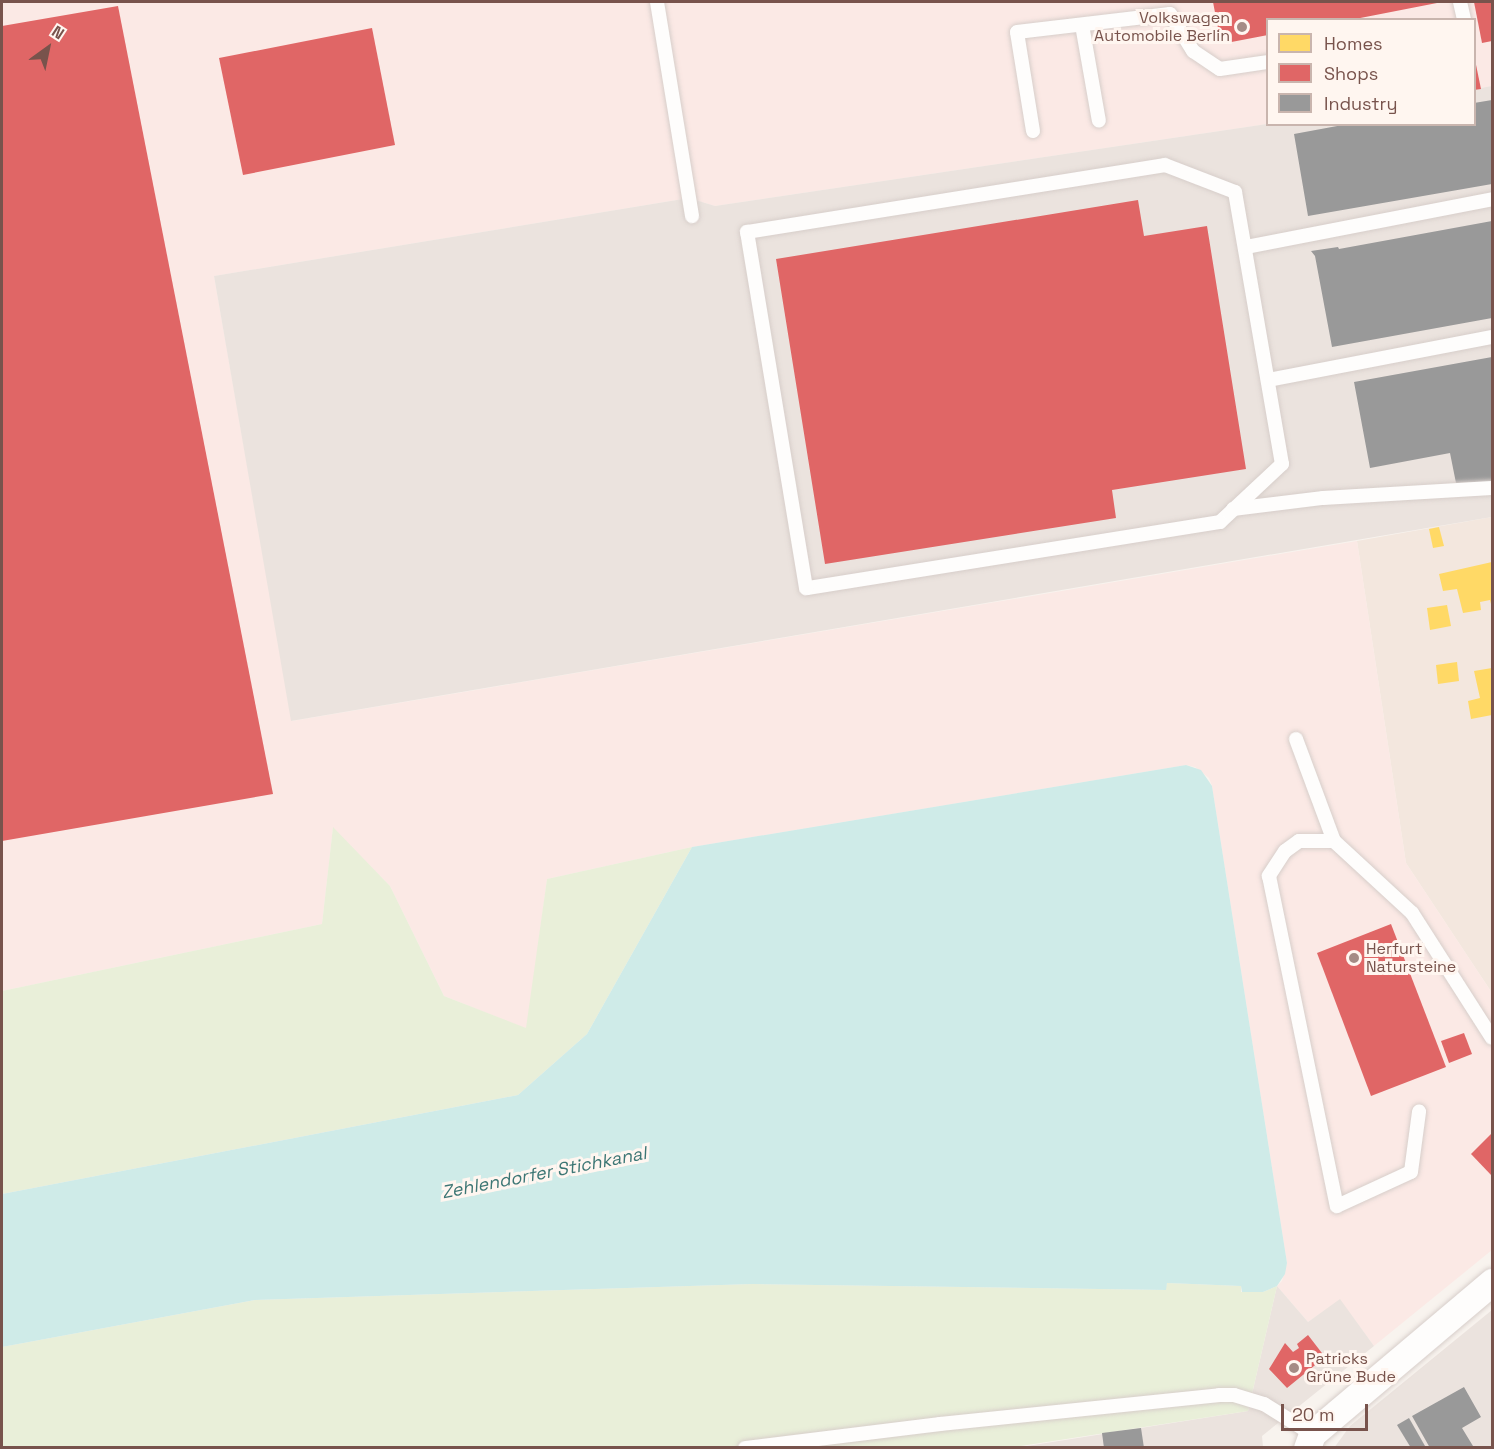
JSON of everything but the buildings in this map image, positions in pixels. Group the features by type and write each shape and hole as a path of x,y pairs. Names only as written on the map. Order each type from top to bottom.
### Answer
{"street":[{"path":"1310,1441 1492,1282"}],"lane":[{"path":"657,2 692,216"},
{"path":"1460,2 1464,18"},
{"path":"1032,131 1017,32 1170,14 1193,51 1220,69 1266,62"},
{"path":"1082,25 1099,121"},
{"path":"1165,165 1235,192 1246,247 1282,464 1220,522 806,588 747,232 1165,165"},
{"path":"1246,247 1492,199"},
{"path":"1268,380 1492,337"},
{"path":"1233,509 1323,498 1492,488"},
{"path":"1296,738 1334,842 1412,913 1492,1038"},
{"path":"1334,842 1299,841 1285,851 1269,876 1336,1206 1411,1172 1419,1112"},
{"path":"745,1448 940,1424 1219,1395 1234,1395 1264,1404 1310,1441"}],"shaded area":[{"path":"2,2 1492,2 1492,86 1476,89 1476,18 1266,18 1266,124 715,206 689,198 214,276 292,721 1357,541 1406,863 1492,993 1492,1250 1374,1346 1340,1300 1308,1322 1277,1286 1282,1281 1287,1263 1212,786 1209,778 1195,767 1186,765 692,847 547,879 527,1029 444,996 390,886 333,828 322,924 2,991"},
{"path":"1492,86 1492,517 291,721 214,276 689,198 715,206 1266,124 1266,126 1476,126 1476,89"},
{"path":"1492,517 1492,993 1406,863 1357,541"},
{"path":"1277,1286 1308,1322 1340,1299 1374,1346 1262,1436 1263,1447 1015,1448 1248,1411"},
{"path":"1492,1310 1492,1447 1334,1448 1350,1426"}],"green space":[{"path":"333,827 390,886 444,996 526,1028 547,879 692,847 587,1034 518,1095 2,1194 2,991 322,924"},
{"path":"1167,1283 1241,1286 1241,1292 1263,1292 1277,1286 1248,1411 1015,1447 2,1448 2,1347 255,1300 753,1284 1165,1290"}],"water":[{"name":"Zehlendorfer Stichkanal","path":"1186,765 1201,770 1212,786 1287,1263 1285,1274 1277,1286 1263,1292 1242,1292 1241,1286 1167,1283 1166,1290 753,1284 255,1300 2,1347 2,1194 518,1095 587,1034 692,847"}],"place":[{"name":"Volkswagen Automobile Berlin","path":"1242,27"},
{"name":"Herfurt Natursteine","path":"1354,958"},
{"name":"Patricks Grüne Bude","path":"1294,1368"}]}
